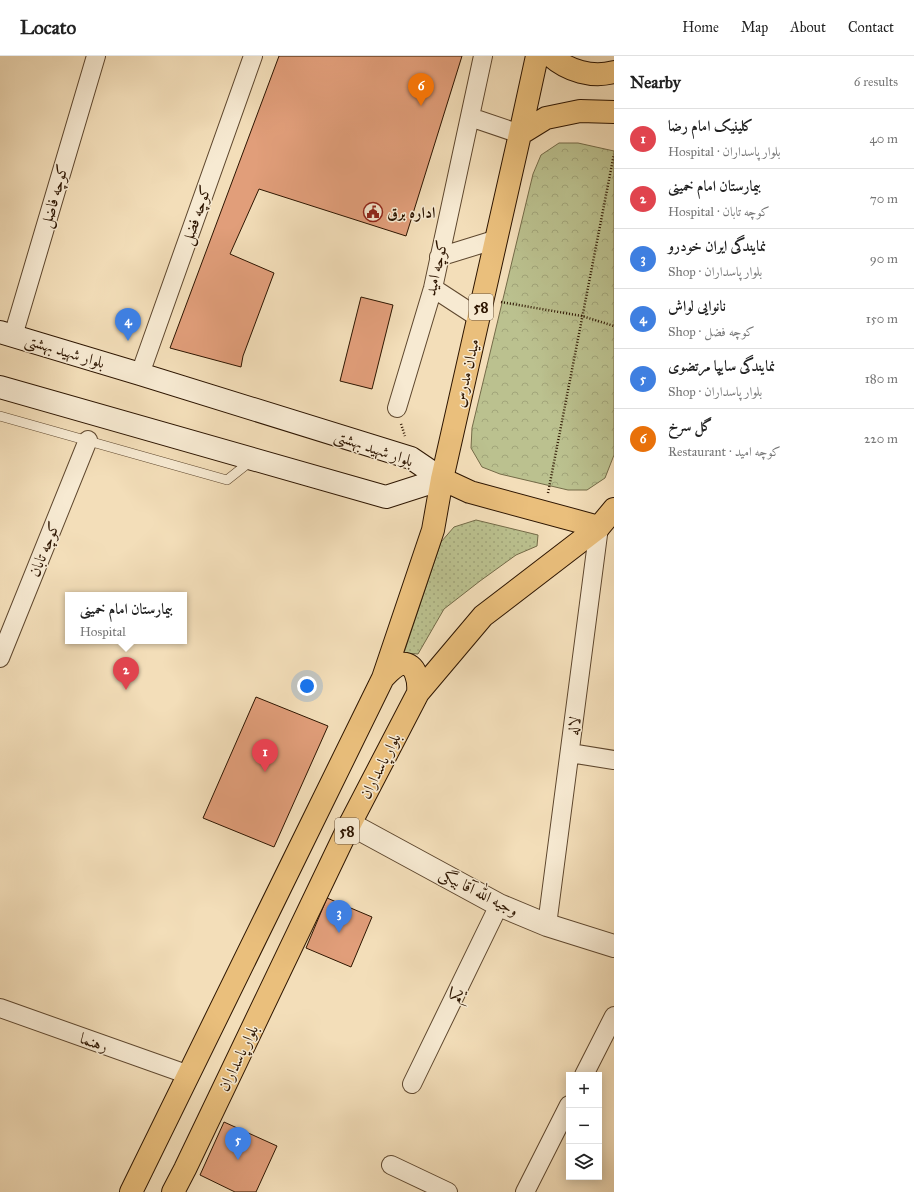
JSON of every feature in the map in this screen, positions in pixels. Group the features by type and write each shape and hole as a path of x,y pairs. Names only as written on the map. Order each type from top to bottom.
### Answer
{"main road":[{"name":"58","path":"520,134 537,56"},
{"path":"551,56 565,66 581,72 598,74 614,72"},
{"path":"520,134 546,118 580,111 614,112"},
{"name":"میدان مدرس","path":"442,479 520,134"},
{"name":"بلوار شهید بهشتی","path":"7,334 410,458 442,479"},
{"name":"بلوار شهید بهشتی","path":"0,387 386,497 442,479"},
{"name":"58","path":"131,1192 383,678 433,530 442,479"},
{"path":"442,479 470,492 544,512 606,526"},
{"name":"58","path":"606,526 614,509"},
{"name":"بلوار پاسداران","path":"173,1192 350,824 418,693 483,616 606,526"},
{"path":"383,678 402,664 409,666 413,669 419,682 418,693"},
{"name":"وجیه الله آقا بیگی","path":"350,824 499,905 547,925 614,946"}],"street":[{"name":"کوچه فاضل","path":"7,334 96,56"},
{"name":"کوچه فضل","path":"140,374 253,56"},
{"name":"کوچه امید","path":"397,408 433,288 483,56"},
{"path":"470,117 520,134"},
{"path":"439,257 497,239"},
{"path":"433,288 481,309"},
{"name":"کوچه تابان","path":"0,658 88,440"},
{"name":"لاله","path":"547,925 570,753 606,526"},
{"path":"570,753 614,760"},
{"name":"یکم","path":"412,1084 499,905"},
{"name":"رهنما","path":"0,1008 189,1075"},
{"path":"586,1072 614,1016"},
{"path":"525,1192 567,1108"},
{"path":"391,1165 448,1192"}],"lane":[{"path":"0,416 227,480 253,459"}],"path":[{"path":"544,512 614,154"},
{"path":"481,309 582,316 614,326"}],"green space":[{"path":"559,143 578,143 614,151 614,455 605,478 587,490 568,490 500,474 482,467 471,448 472,428 533,174 541,155"},
{"path":"476,520 538,535 537,546 516,555 444,609 418,654 404,653 441,542 454,527"}],"building":[{"name":"اداره برق","path":"279,56 462,56 406,236 259,189 230,254 274,273 243,356 241,367 170,348"},
{"path":"361,297 393,305 372,389 340,381"},
{"path":"256,697 328,726 274,847 203,818"},
{"path":"327,898 372,917 351,967 306,948"},
{"path":"224,1122 277,1146 256,1192 235,1192 200,1175"}],"place":[{"name":"گل سرخ","path":"421,106"},
{"name":"اداره برق","path":"373,212"},
{"name":"نانوایی لواش","path":"128,341"},
{"name":"بیمارستان امام خمینی","path":"126,690"},
{"name":"کلینیک امام رضا","path":"265,772"},
{"name":"نمایندگی ایران خودرو","path":"339,933"},
{"name":"نمایندگی سایپا مرتضوی","path":"238,1160"}]}
